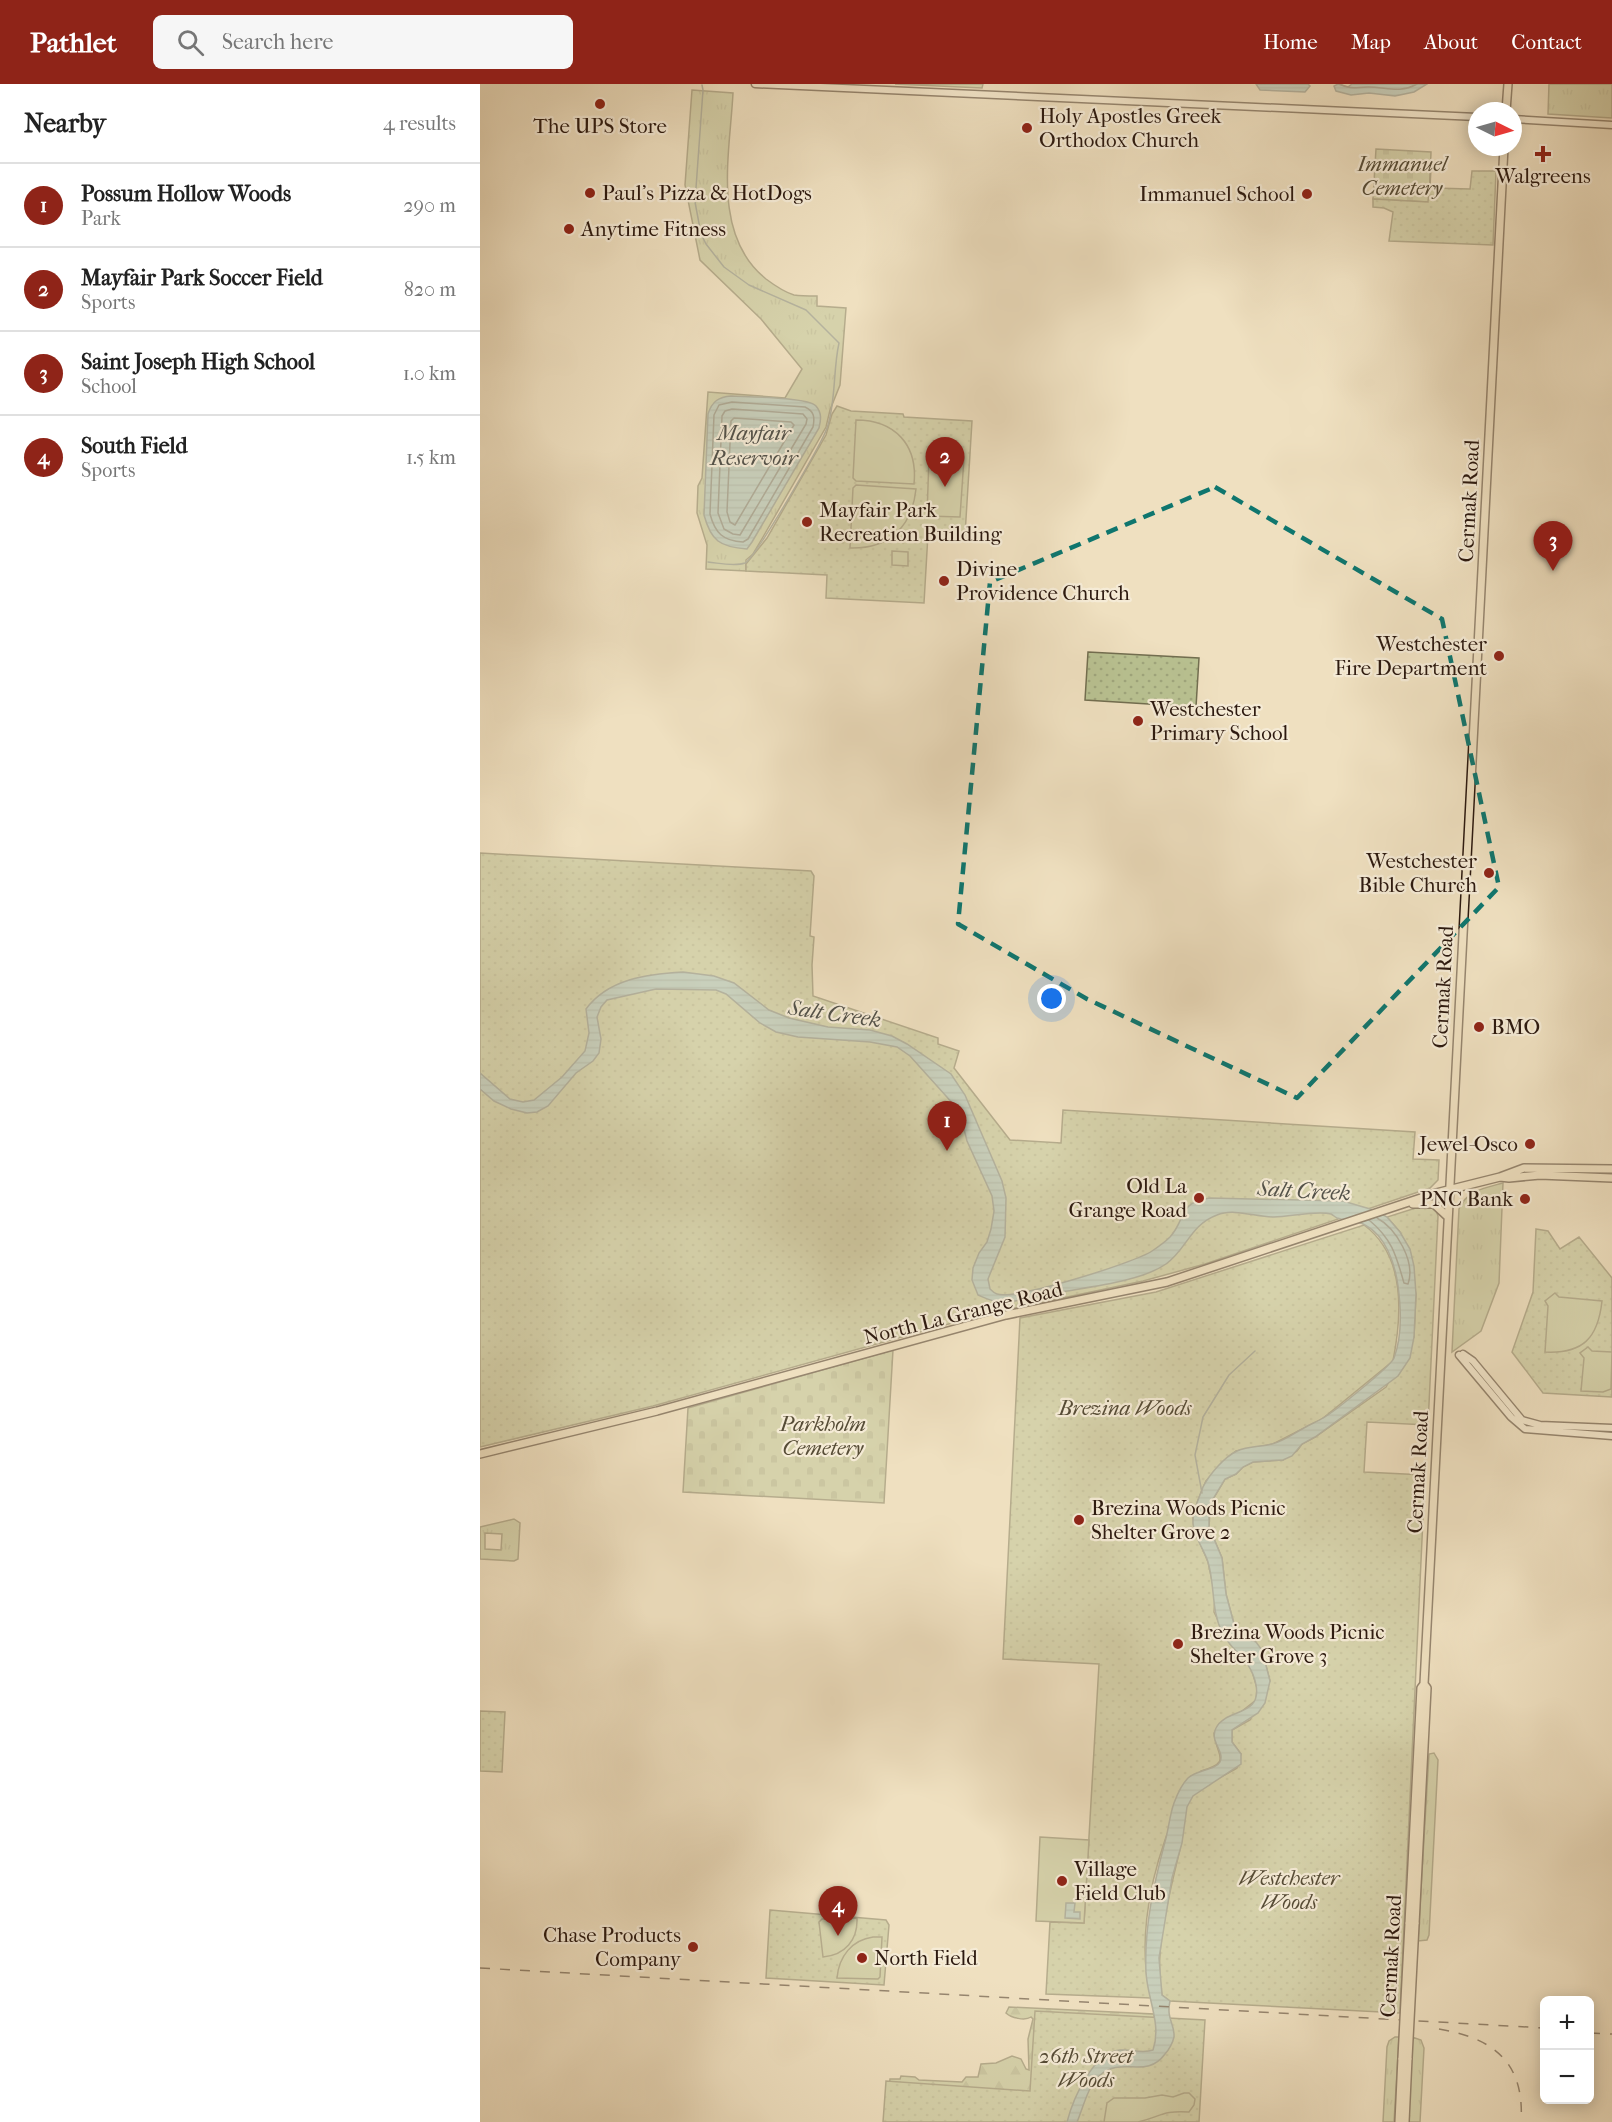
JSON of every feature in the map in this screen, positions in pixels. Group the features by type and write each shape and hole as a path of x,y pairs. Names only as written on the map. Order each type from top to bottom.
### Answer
{"main road":[{"path":"755,84 1468,117"},
{"path":"1507,102 1508,84"},
{"path":"1522,119 1612,124"},
{"name":"Cermak Road","path":"1399,2122 1405,2058 1427,1688 1424,1684 1504,156"},
{"path":"1500,1177 1517,1170 1532,1168 1612,1169"},
{"path":"1500,1177 1540,1175 1612,1178"},
{"name":"North La Grange Road","path":"480,1454 657,1411 1006,1315 1167,1282 1379,1211 1500,1177"},
{"path":"1396,1206 1434,1204 1448,1217"},
{"path":"1612,1428 1540,1425 1522,1420 1473,1361 1461,1354 1511,1417 1525,1429 1612,1436"},
{"name":"Cermak Road","path":"1405,2058 1405,2122"}],"highlighted area":[{"path":"1215,487 1442,619 1499,887 1297,1098 1087,999 958,924 990,582"}],"green space":[{"path":"895,84 983,84 982,88"},
{"path":"1549,84 1612,84 1612,118 1548,114"},
{"path":"692,90 733,93 728,192 737,240 749,261 766,279 787,292 794,295 817,296 817,306 846,308 840,385 826,427 753,554 746,560 746,571 706,569 707,545 697,513 698,486 702,478 708,392 785,398 802,369 761,319 700,260 685,185"},
{"name":"Immanuel Cemetery","path":"1376,149 1431,152 1429,202 1373,199"},
{"path":"1431,168 1430,187 1433,188 1470,189 1472,171 1496,171 1493,245 1389,241 1393,212 1373,207 1373,199 1428,202"},
{"path":"837,406 851,411 903,414 904,417 972,421 965,535 928,534 924,603 826,598 827,575 746,571 746,564 767,538 826,435 832,414"},
{"path":"856,420 882,425 901,437 912,458 914,484 856,481 853,478"},
{"path":"929,457 964,458 960,517 927,516"},
{"path":"856,485 916,489 914,502 904,525 896,533 876,545 850,548 853,488"},
{"path":"892,551 908,552 908,566 892,565"},
{"path":"1088,652 1199,658 1196,707 1085,700"},
{"path":"480,853 811,871 814,876 810,936 814,937 813,996 938,1038 938,1044 959,1051 954,1068 1010,1140 1061,1143 1063,1110 1415,1132 1413,1159 1439,1160 1438,1180 1430,1188 1205,1264 1143,1281 981,1315 653,1406 480,1447"},
{"path":"1503,1183 1499,1283 1481,1331 1452,1352 1459,1209 1472,1194 1483,1188"},
{"name":"Westchester Woods","path":"1422,1206 1432,1206 1438,1216 1428,1425 1367,1422 1364,1472 1425,1475 1400,2013 1170,2001 1162,1995 1161,1939 1187,1806 1197,1791 1237,1768 1241,1754 1232,1742 1232,1730 1250,1720 1270,1681 1262,1650 1250,1639 1239,1634 1234,1624 1226,1594 1222,1558 1209,1527 1213,1499 1225,1479 1236,1474 1243,1467 1253,1462 1283,1460 1297,1451 1302,1444 1386,1387 1414,1337 1416,1294 1400,1232 1387,1217"},
{"name":"Brezina Woods","path":"1364,1225 1378,1238 1388,1253 1398,1287 1398,1325 1393,1361 1322,1419 1273,1444 1236,1451 1227,1458 1206,1481 1193,1518 1194,1529 1208,1562 1215,1595 1214,1612 1230,1644 1239,1651 1251,1668 1257,1688 1256,1700 1214,1733 1220,1761 1217,1765 1201,1771 1168,1831 1154,1878 1147,1919 1145,1959 1151,1998 1046,1994 1050,1922 1084,1923 1099,1664 1003,1659 1020,1318 1156,1292"},
{"path":"1536,1229 1548,1231 1560,1249 1579,1237 1612,1278 1612,1397 1543,1393 1512,1352 1533,1292"},
{"path":"1555,1293 1559,1297 1602,1301 1600,1314 1592,1334 1579,1346 1558,1352 1545,1352 1548,1306 1545,1301"},
{"path":"1588,1347 1592,1351 1612,1352 1611,1389 1603,1392 1581,1391 1584,1358 1580,1353"},
{"name":"Parkholm Cemetery","path":"893,1350 884,1503 683,1492 688,1408"},
{"path":"514,1519 520,1523 518,1559 514,1561 480,1559 480,1527","holes":["485,1533 502,1534 501,1550 485,1549"]},
{"path":"480,1711 505,1712 502,1772 480,1771"},
{"path":"1434,1753 1438,1760 1429,1935 1427,1940 1418,1941 1429,1754"},
{"name":"Village Field Club","path":"1040,1837 1089,1840 1084,1923 1036,1921"},
{"path":"770,1910 886,1920 889,1925 884,1985 766,1978"},
{"path":"857,1918 855,1933 849,1945 838,1953 823,1957 819,1922 822,1919"},
{"name":"North Field","path":"873,1937 882,1937 880,1977 878,1979 837,1978 838,1970 848,1950 853,1945"},
{"path":"1009,2007 1154,2014 1155,2043 1083,2083 885,2122 890,2079 900,2079 901,2076 915,2077 919,2080 962,2082 966,2077 978,2077 981,2064 996,2063 1012,2056 1021,2059 1026,2069 1029,2070 1028,2039 1033,2019 1011,2016 1006,2013"},
{"name":"26th Street Woods","path":"1035,2011 1205,2020 1199,2122 883,2122 886,2081 1030,2091"},
{"path":"1399,2037 1394,2122 1383,2122 1387,2047 1389,2041"},
{"path":"1412,2037 1421,2040 1424,2048 1420,2122 1408,2122"},
{"path":"1189,2093 1195,2099 1189,2112 1167,2113 1138,2122 1104,2122 1107,2103 1114,2098 1145,2098 1162,2095 1173,2097"}],"water":[{"path":"1256,84 1308,84 1310,86 1305,92 1260,90"},
{"path":"1338,84 1348,87 1352,84 1427,84 1414,92 1395,96 1369,93 1351,95 1336,91 1334,86"},
{"name":"Mayfair Reservoir","path":"731,396 776,398 810,403 816,406 820,417 819,428 747,549 718,541 710,531 704,515 708,414 716,400"},
{"name":"Salt Creek","path":"683,972 714,976 734,983 769,1010 789,1018 828,1027 870,1030 892,1036 951,1074 965,1095 1002,1181 1006,1198 1005,1237 988,1279 990,1289 994,1293 1026,1292 1141,1257 1170,1237 1187,1208 1200,1200 1210,1198 1343,1201 1377,1211 1387,1217 1400,1232 1410,1249 1416,1294 1414,1337 1410,1358 1398,1376 1315,1437 1302,1444 1292,1456 1283,1460 1253,1462 1243,1467 1236,1474 1225,1479 1213,1499 1209,1527 1222,1558 1226,1594 1234,1624 1239,1634 1256,1642 1262,1650 1270,1681 1265,1703 1258,1713 1232,1730 1232,1742 1241,1754 1241,1764 1193,1796 1187,1807 1182,1843 1172,1878 1159,1958 1162,1995 1170,2001 1169,2012 1174,2032 1172,2044 1158,2062 1142,2067 1116,2067 1099,2076 1089,2091 1077,2122 1067,2122 1074,2101 1086,2078 1101,2059 1120,2050 1145,2052 1153,2050 1156,2030 1146,1972 1148,1921 1173,1807 1188,1778 1220,1762 1221,1758 1214,1737 1216,1728 1227,1717 1249,1707 1256,1695 1254,1676 1250,1668 1226,1639 1219,1624 1208,1562 1193,1527 1198,1500 1209,1477 1232,1454 1246,1448 1276,1443 1321,1419 1362,1389 1391,1363 1397,1350 1400,1322 1398,1286 1392,1260 1379,1236 1362,1223 1337,1218 1331,1214 1267,1217 1231,1212 1208,1219 1166,1264 1142,1275 1128,1280 1020,1300 998,1302 988,1299 978,1295 972,1280 973,1268 979,1253 987,1242 991,1229 994,1211 992,1196 967,1141 961,1117 955,1106 910,1056 897,1047 870,1042 798,1037 776,1032 760,1023 726,994 716,990 656,989 607,1000 597,1017 601,1039 599,1053 593,1061 576,1073 548,1106 537,1112 527,1113 511,1109 494,1101 480,1089 480,1073 510,1099 523,1102 534,1100 562,1077 585,1051 589,1033 586,1009 595,999 605,991 629,980 656,974"},
{"path":"1066,1903 1075,1903 1074,1912 1080,1912 1080,1919 1065,1918"}],"waterway":[{"path":"702,85 695,202 701,234 706,244 724,267 749,285 806,310 839,343 828,425 789,498 762,542 745,563 731,565 708,562"},
{"path":"1202,1493 1195,1455 1203,1417 1229,1375 1255,1351"}],"railway":[{"path":"480,1968 1540,2028"},
{"path":"1439,2029 1475,2039 1502,2056 1517,2083 1521,2101 1521,2122"},
{"path":"1594,2033 1612,2034"}],"place":[{"name":"The UPS Store","path":"600,104"},
{"name":"Holy Apostles Greek Orthodox Church","path":"1027,128"},
{"name":"Walgreens","path":"1543,154"},
{"name":"Paul's Pizza & HotDogs","path":"590,193"},
{"name":"Immanuel School","path":"1307,194"},
{"name":"Anytime Fitness","path":"569,229"},
{"name":"Mayfair Park Soccer Field","path":"945,487"},
{"name":"Mayfair Park Recreation Building","path":"807,522"},
{"name":"Saint Joseph High School","path":"1553,571"},
{"name":"Divine Providence Church","path":"944,581"},
{"name":"Westchester Fire Department","path":"1499,656"},
{"name":"Westchester Primary School","path":"1138,721"},
{"name":"Westchester Bible Church","path":"1489,873"},
{"name":"BMO","path":"1479,1027"},
{"name":"Jewel-Osco","path":"1530,1144"},
{"name":"Possum Hollow Woods","path":"947,1151"},
{"name":"Old La Grange Road","path":"1199,1198"},
{"name":"PNC Bank","path":"1525,1199"},
{"name":"Brezina Woods Picnic Shelter Grove 2","path":"1079,1520"},
{"name":"Brezina Woods Picnic Shelter Grove 3","path":"1178,1644"},
{"name":"Village Field Club","path":"1062,1881"},
{"name":"South Field","path":"838,1936"},
{"name":"Chase Products Company","path":"693,1947"},
{"name":"North Field","path":"862,1958"}]}
